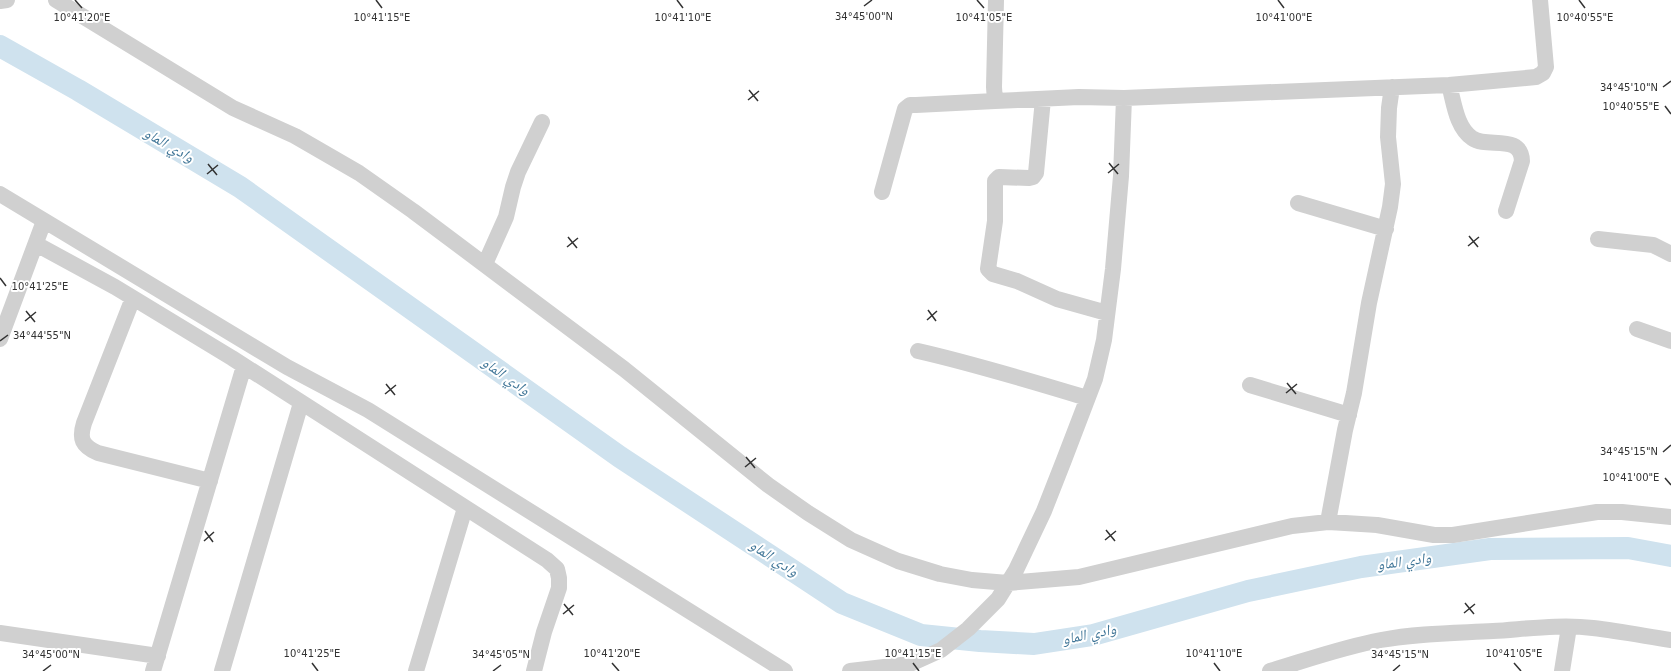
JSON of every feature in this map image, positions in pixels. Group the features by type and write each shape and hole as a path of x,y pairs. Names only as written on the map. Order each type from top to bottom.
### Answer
{"street":[{"path":"0,1 7,0"},
{"path":"56,0 233,108 295,136 359,173 419,215 624,369 768,485 808,514 851,540 898,561 940,574 972,580 1008,583 1079,577 1292,526 1328,522 1377,525 1434,535 1453,535 1597,512 1622,512 1671,517"},
{"path":"996,0 994,87 996,101"},
{"path":"882,192 905,109 910,105 1449,85 1519,80 1536,77 1543,73 1546,67 1547,60 1540,0"},
{"path":"1449,85 1459,121 1472,139 1513,145 1518,148 1521,153 1522,161 1506,211"},
{"path":"1328,522 1354,393 1369,303 1386,229 1393,184 1388,137 1389,108 1392,87"},
{"path":"850,671 910,664 940,650 973,624 998,599 1016,570 1044,511 1095,379 1102,348 1107,313 1121,176 1124,98"},
{"path":"1043,99 1036,173 1033,177 1029,178 999,177 995,181 995,221 988,269 993,274 1017,281 1058,299 1107,313"},
{"path":"485,264 506,217 518,172 542,122"},
{"path":"0,194 287,367 368,410 786,671"},
{"path":"1298,203 1386,229"},
{"path":"0,339 44,221"},
{"path":"1598,239 1653,245 1671,254"},
{"path":"36,244 133,298 244,366 547,560 557,569 560,578 559,588 544,632 534,671"},
{"path":"133,298 84,423 81,439 84,445 98,453 210,481"},
{"path":"1637,329 1671,341"},
{"path":"918,351 953,359 1087,398"},
{"path":"0,633 155,663 244,366"},
{"path":"1250,385 1349,415"},
{"path":"222,671 301,403"},
{"path":"416,671 465,508"},
{"path":"1270,671 1325,653 1381,640 1423,635 1545,627 1569,627 1592,628 1671,640"},
{"path":"1562,671 1569,627"}],"waterway":[{"name":"وادي الماو","path":"0,46 78,90 240,187 620,457 842,603 921,635 980,641 1034,644 1093,635 1248,591 1361,567 1490,549 1628,548 1671,556"}]}
